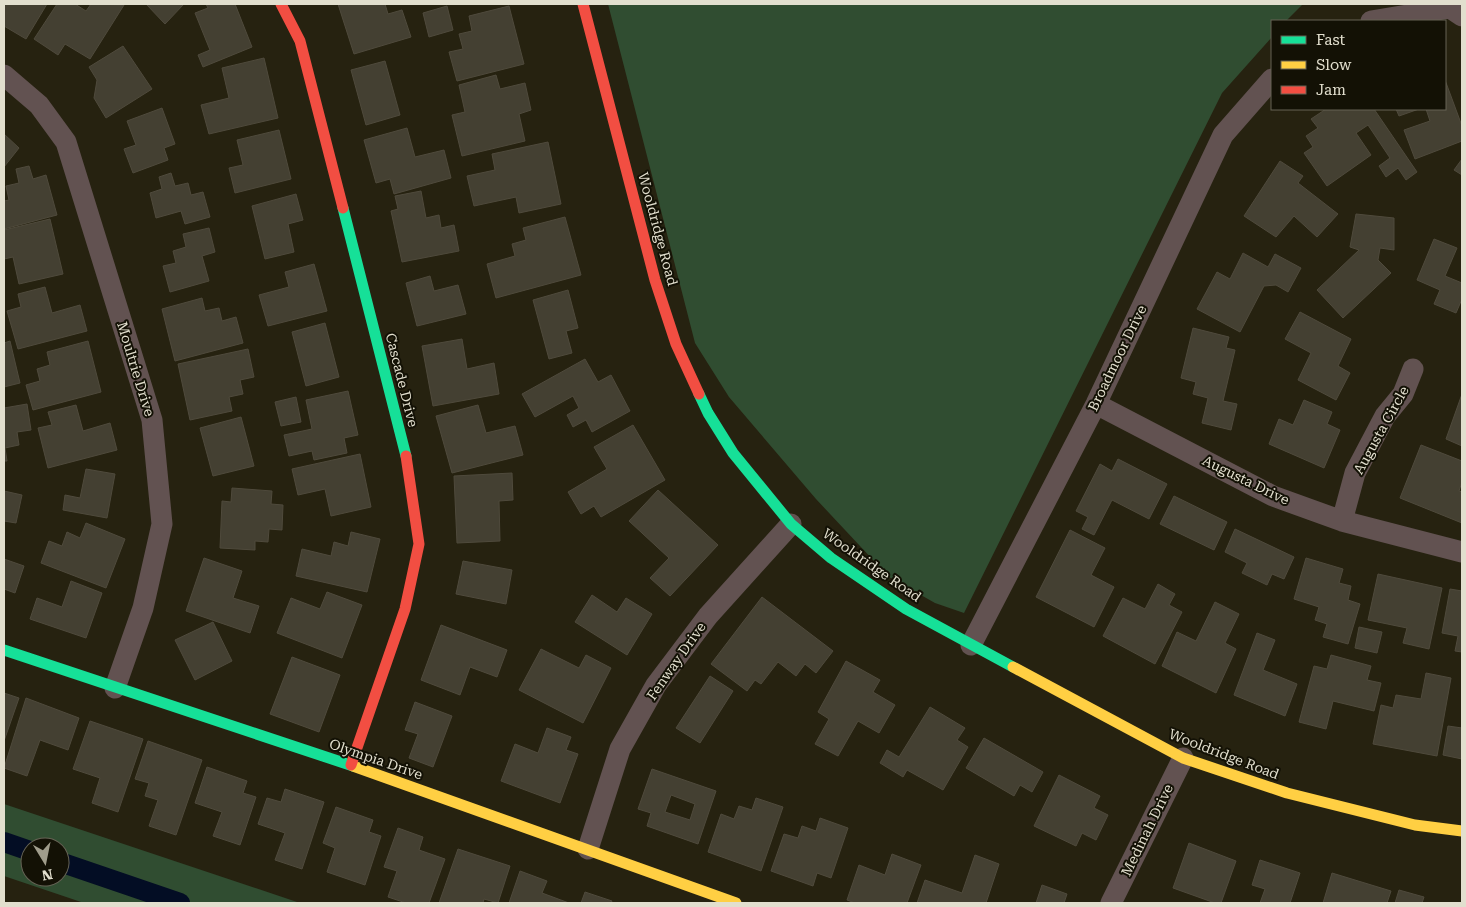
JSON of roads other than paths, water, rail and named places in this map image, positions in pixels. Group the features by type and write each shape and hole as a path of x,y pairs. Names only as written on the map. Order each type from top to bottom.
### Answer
{"street":[{"name":"Cascade Drive","path":"281,4 300,41 406,453 418,544 405,609 351,765"},
{"name":"Wooldridge Road","path":"583,4 654,280 676,344 708,412 733,453 791,524 831,558 906,609 1183,758 1287,793 1415,825 1462,831"},
{"path":"1378,20 1450,8 1462,16"},
{"name":"Moultrie Drive","path":"4,75 39,105 66,142 152,420 162,524 143,608 114,688"},
{"name":"Broadmoor Drive","path":"971,645 1096,404 1223,135 1271,80"},
{"name":"Augusta Circle","path":"1342,521 1355,473 1386,416 1403,394 1413,369"},
{"name":"Augusta Drive","path":"1096,404 1273,496 1342,521 1462,552"},
{"name":"Fenway Drive","path":"588,849 620,749 656,685 708,616 791,524"},
{"name":"Olympia Drive","path":"4,650 351,765 736,903"},
{"name":"Medinah Drive","path":"1111,903 1183,758"}],"waterway":[{"path":"4,842 20,848"},
{"path":"70,865 180,903"}]}
